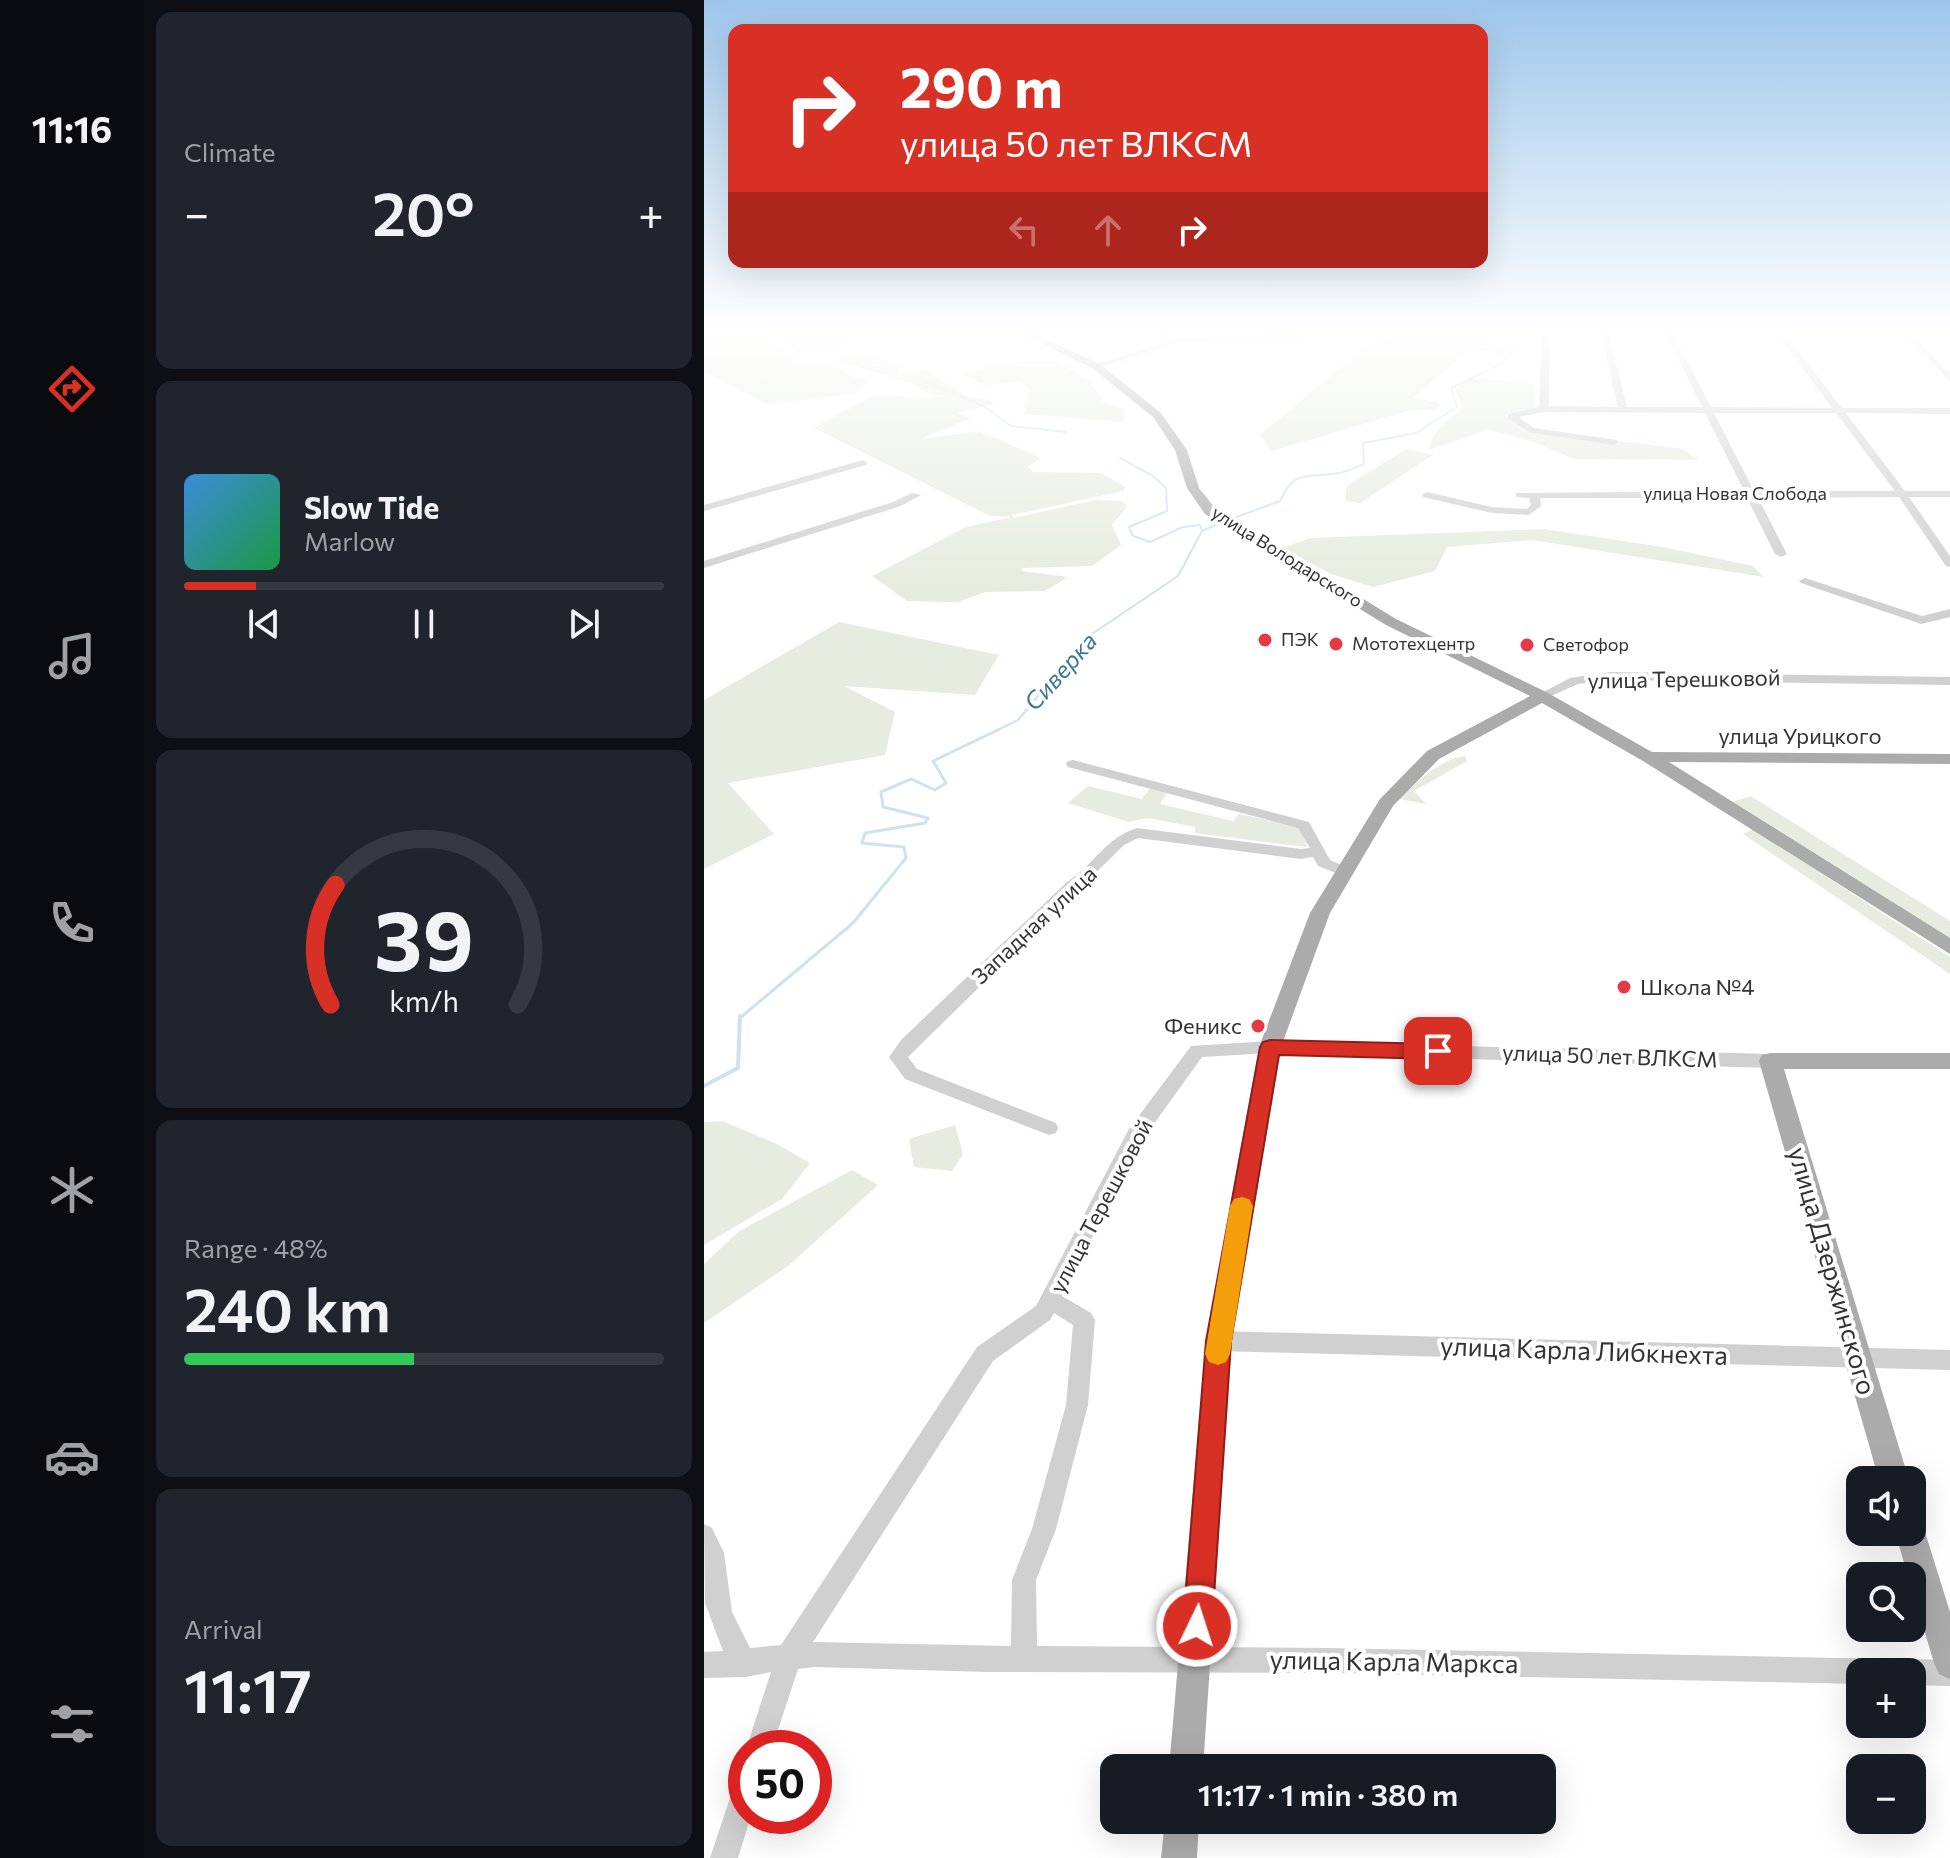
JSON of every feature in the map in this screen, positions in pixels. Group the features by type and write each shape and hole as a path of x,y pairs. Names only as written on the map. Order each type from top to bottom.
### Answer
{"main road":[{"name":"улица Володарского","path":"1159,418 1181,450 1193,488 1210,511 1391,622 1542,696"},
{"path":"1542,696 1649,757 1950,947"},
{"name":"улица Терешковой","path":"1270,1047 1320,913 1386,803 1433,755 1542,696"},
{"name":"улица Урицкого","path":"1649,757 1950,759"},
{"path":"1187,1754 1219,1341 1270,1047"},
{"name":"улица 50 лет ВЛКСМ","path":"1770,1061 1950,1061"},
{"name":"улица Дзержинского","path":"1770,1061 1890,1466"},
{"path":"1914,1546 1950,1663"},
{"path":"1179,1858 1181,1834"}],"street":[{"path":"1513,418 1531,430 1614,442"},
{"path":"1712,418 1781,554"},
{"path":"1844,418 1950,564"},
{"path":"704,508 863,463"},
{"name":"улица Новая Слобода","path":"1520,495 1950,494"},
{"path":"704,565 897,504 916,495"},
{"path":"1427,495 1492,510 1529,512 1536,506 1534,495"},
{"path":"1805,581 1921,620 1950,613"},
{"name":"улица Терешковой","path":"1542,696 1575,681 1611,676 1950,681"},
{"path":"1073,764 1304,825 1323,863 1343,871"},
{"name":"Западная улица","path":"1049,1128 911,1074 898,1057 1126,835 1137,833 1301,854 1319,851"},
{"name":"улица Терешковой","path":"765,1730 789,1656 985,1354 1043,1313 1136,1134 1197,1051 1270,1047"},
{"name":"улица 50 лет ВЛКСМ","path":"1270,1047 1770,1061"},
{"path":"1024,1658 1024,1580 1044,1529 1077,1405 1084,1320 1050,1300"},
{"name":"улица Карла Либкнехта","path":"1219,1341 1950,1360"},
{"path":"704,1536 710,1545 717,1571 716,1599 724,1629 746,1664"},
{"name":"улица Карла Маркса","path":"704,1665 746,1664 789,1656 832,1654 1024,1658 1195,1657 1846,1671"},
{"path":"1926,1672 1950,1673"},
{"path":"724,1858 732,1834"}],"shaded area":[{"path":"833,418 970,418 921,439 979,431 1041,458 1028,467 1034,472 1101,473 1126,487 1123,491 1012,515 1014,518 1096,500 1122,501 1127,507 1112,525 1121,545 1092,566 1022,568 1022,571 1068,577 1045,591 985,592 958,602 907,601 872,576 966,527 1012,517 990,516 814,428"},
{"path":"1070,418 1124,418 1123,422"},
{"path":"1281,418 1385,418 1272,451 1260,435"},
{"path":"1451,418 1509,418 1526,431 1680,448 1699,460 1574,459 1531,441 1488,430 1429,450 1437,430"},
{"path":"1406,449 1433,455 1360,503 1345,501 1347,486"},
{"path":"1544,529 1663,547 1753,566 1764,577 1532,540 1447,547 1435,571 1373,587 1331,574 1282,548 1310,538"},
{"path":"839,622 999,655 975,695 844,686 895,712 885,755 728,783 774,834 704,869 704,700"},
{"path":"1465,756 1467,761 1414,791 1426,804 1400,799 1438,766"},
{"path":"1088,786 1142,799 1150,788 1167,793 1160,804 1233,821 1239,814 1301,827 1307,847 1195,833 1195,827 1147,818 1129,822 1068,803"},
{"path":"1751,796 1950,921 1950,939 1732,802"},
{"path":"1753,829 1950,957 1950,974 1743,834"},
{"path":"722,1121 777,1144 810,1163 782,1199 704,1245 704,1122"},
{"path":"955,1125 963,1154 952,1171 914,1167 909,1139"},
{"path":"852,1170 878,1185 788,1266 704,1323 704,1264 738,1232"}],"waterway":[{"path":"999,418 1011,426 1066,432"},
{"name":"Сиверка","path":"1231,519 1280,501 1291,483 1304,476 1339,473 1364,464 1363,443 1416,433 1440,418"},
{"path":"1120,458 1153,476 1166,488 1167,511 1129,527 1133,536 1150,542 1183,527 1200,525 1202,531"},
{"name":"Сиверка","path":"1202,531 1220,523"},
{"name":"Сиверка","path":"1000,729 1018,720 1086,638 1178,576 1202,531"},
{"name":"Сиверка","path":"740,1018 853,923 906,858 904,847 862,843 865,833 925,823 928,818 883,807 881,792 911,779 935,790 946,783 933,761 1000,729"},
{"name":"Сиверка","path":"996,731 1000,729"},
{"name":"Сиверка","path":"704,1086 738,1068 740,1016"}],"slow traffic":[{"path":"1218,1354 1242,1206"}],"place":[{"name":"ПЭК","path":"1265,640"},
{"name":"Мототехцентр","path":"1336,644"},
{"name":"Светофор","path":"1527,645"},
{"name":"Школа №4","path":"1624,987"},
{"name":"Феникс","path":"1258,1026"}],"route":[{"path":"1197,1626 1219,1341 1270,1047 1438,1051"}]}
